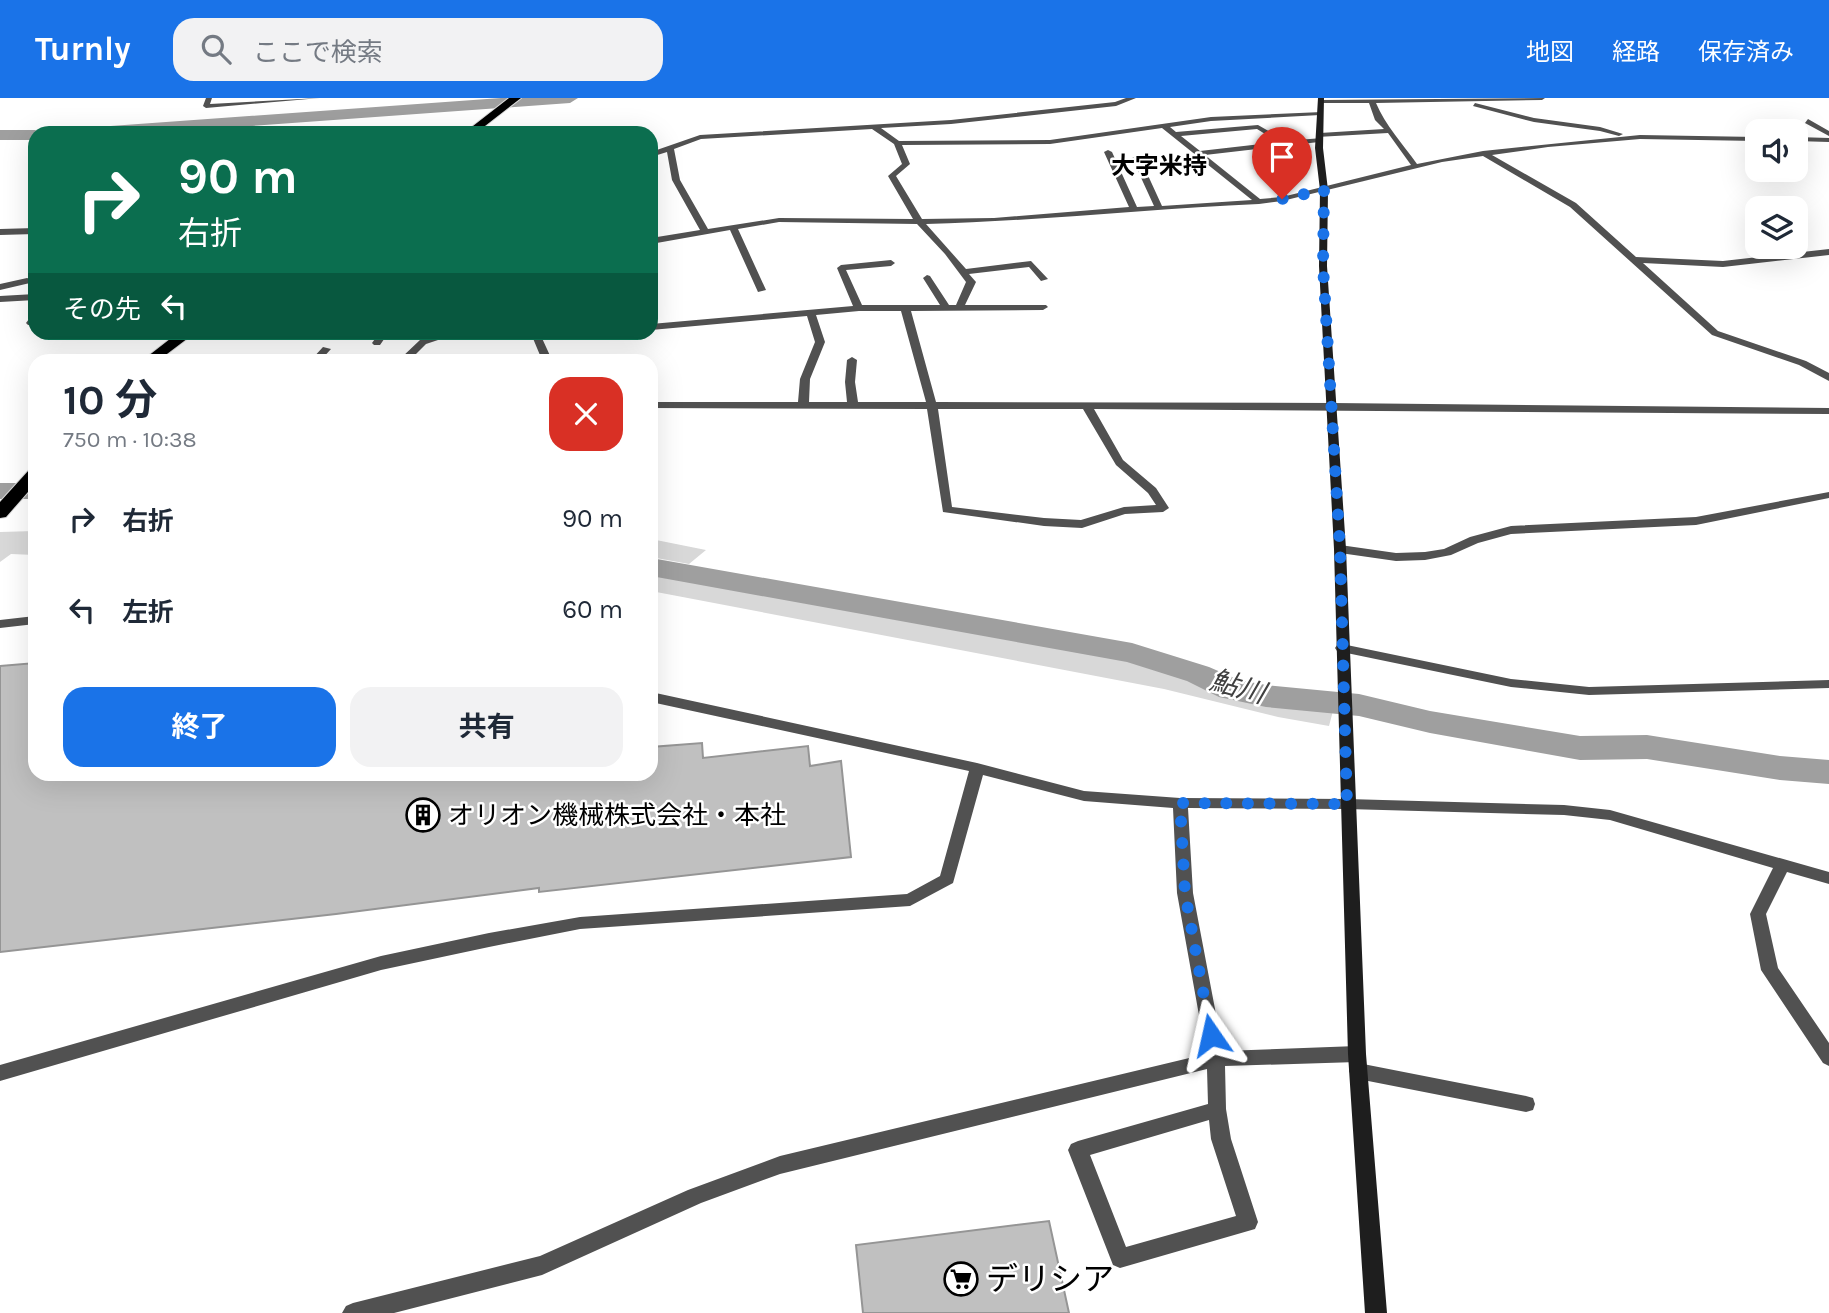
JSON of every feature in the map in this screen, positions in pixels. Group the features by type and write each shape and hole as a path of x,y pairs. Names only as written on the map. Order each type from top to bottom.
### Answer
{"highway":[{"path":"479,126 516,98"},
{"path":"158,354 178,340"},
{"path":"0,513 28,482"}],"street":[{"path":"209,98 206,106 317,98"},
{"path":"658,152 700,137 874,127 1116,104 1133,98"},
{"path":"897,143 1050,142 1321,104 1542,98"},
{"path":"1460,101 1534,120 1600,129 1632,138"},
{"path":"1372,102 1379,120 1415,166"},
{"path":"1321,104 1319,137 1324,190 1323,266 1340,549 1358,1063 1376,1313"},
{"path":"1808,121 1829,134"},
{"path":"874,127 897,143 906,164 891,176 919,222 971,282 959,308"},
{"path":"1165,127 1201,153 1259,202"},
{"path":"1176,134 1258,127 1284,143"},
{"path":"1201,153 1319,137 1390,131"},
{"path":"658,240 779,220 994,220 1259,202 1324,190 1415,166 1483,153 1632,138 1745,139"},
{"path":"1808,139 1829,140"},
{"path":"670,148 676,180 705,232"},
{"path":"1108,152 1135,210"},
{"path":"1483,153 1573,205 1614,245 1635,260 1715,333 1738,344 1805,363 1829,378"},
{"path":"1136,158 1160,209"},
{"path":"733,228 761,290"},
{"path":"0,232 28,231"},
{"path":"1635,260 1723,264 1829,252"},
{"path":"859,308 841,268 891,263"},
{"path":"963,272 1031,264 1044,279"},
{"path":"927,278 946,307"},
{"path":"0,287 27,281"},
{"path":"0,299 28,297"},
{"path":"905,307 932,407 947,510 1082,524 1124,511 1163,508 1149,486 1125,468 1087,406"},
{"path":"658,326 859,308 1042,307"},
{"path":"803,406 805,379 820,342 811,313"},
{"path":"410,354 428,340"},
{"path":"321,354 326,349"},
{"path":"852,360 850,382 853,406"},
{"path":"658,405 1333,406 1829,411"},
{"path":"1340,549 1396,557 1425,556 1447,552 1474,540 1511,530 1696,520 1829,495"},
{"path":"0,624 28,621"},
{"path":"1342,652 1511,683 1589,691 1829,684"},
{"path":"658,699 977,768 1084,796 1180,803 1564,810 1610,815 1829,878"},
{"path":"0,1073 382,963 489,940 580,923 910,900 947,879 977,768"},
{"path":"1180,803 1185,893 1216,1059 1217,1109 1221,1139 1248,1222 1120,1258 1079,1150 1217,1109"},
{"path":"1783,864 1758,914 1770,970 1829,1058"},
{"path":"353,1313 542,1265 695,1196 780,1165 1216,1059 1275,1055 1358,1063 1526,1104"}],"shaded area":[{"path":"28,531 28,555 11,554 0,562 0,532"},
{"path":"658,540 706,550 689,564 658,558"},
{"path":"658,573 1136,660 1208,683 1241,698 1334,707 1329,726 1278,717 1164,689 658,592"}],"building":[{"name":"オリオン機械株式会社・本社","path":"28,664 28,781 658,781 658,746 702,743 703,758 808,746 810,766 841,761 851,857 539,892 539,888 0,952 0,666"},
{"name":"デリシア","path":"1049,1221 1069,1313 863,1313 856,1245"}],"waterway":[{"path":"180,126 570,98"},
{"path":"0,135 28,135"},
{"name":"鮎川","path":"0,491 28,491"},
{"name":"鮎川","path":"658,568 1132,653 1198,674 1231,689 1266,696 1359,705 1430,722 1580,748 1647,747 1780,768 1829,772"}],"place":[{"name":"オリオン機械株式会社・本社","path":"423,815"},
{"name":"デリシア","path":"961,1279"}],"district":[{"name":"大字米持","path":"1159,166"}],"route":[{"path":"1211,1035 1185,893 1180,803 1347,804 1340,549 1323,266 1324,190 1282,199"}]}
